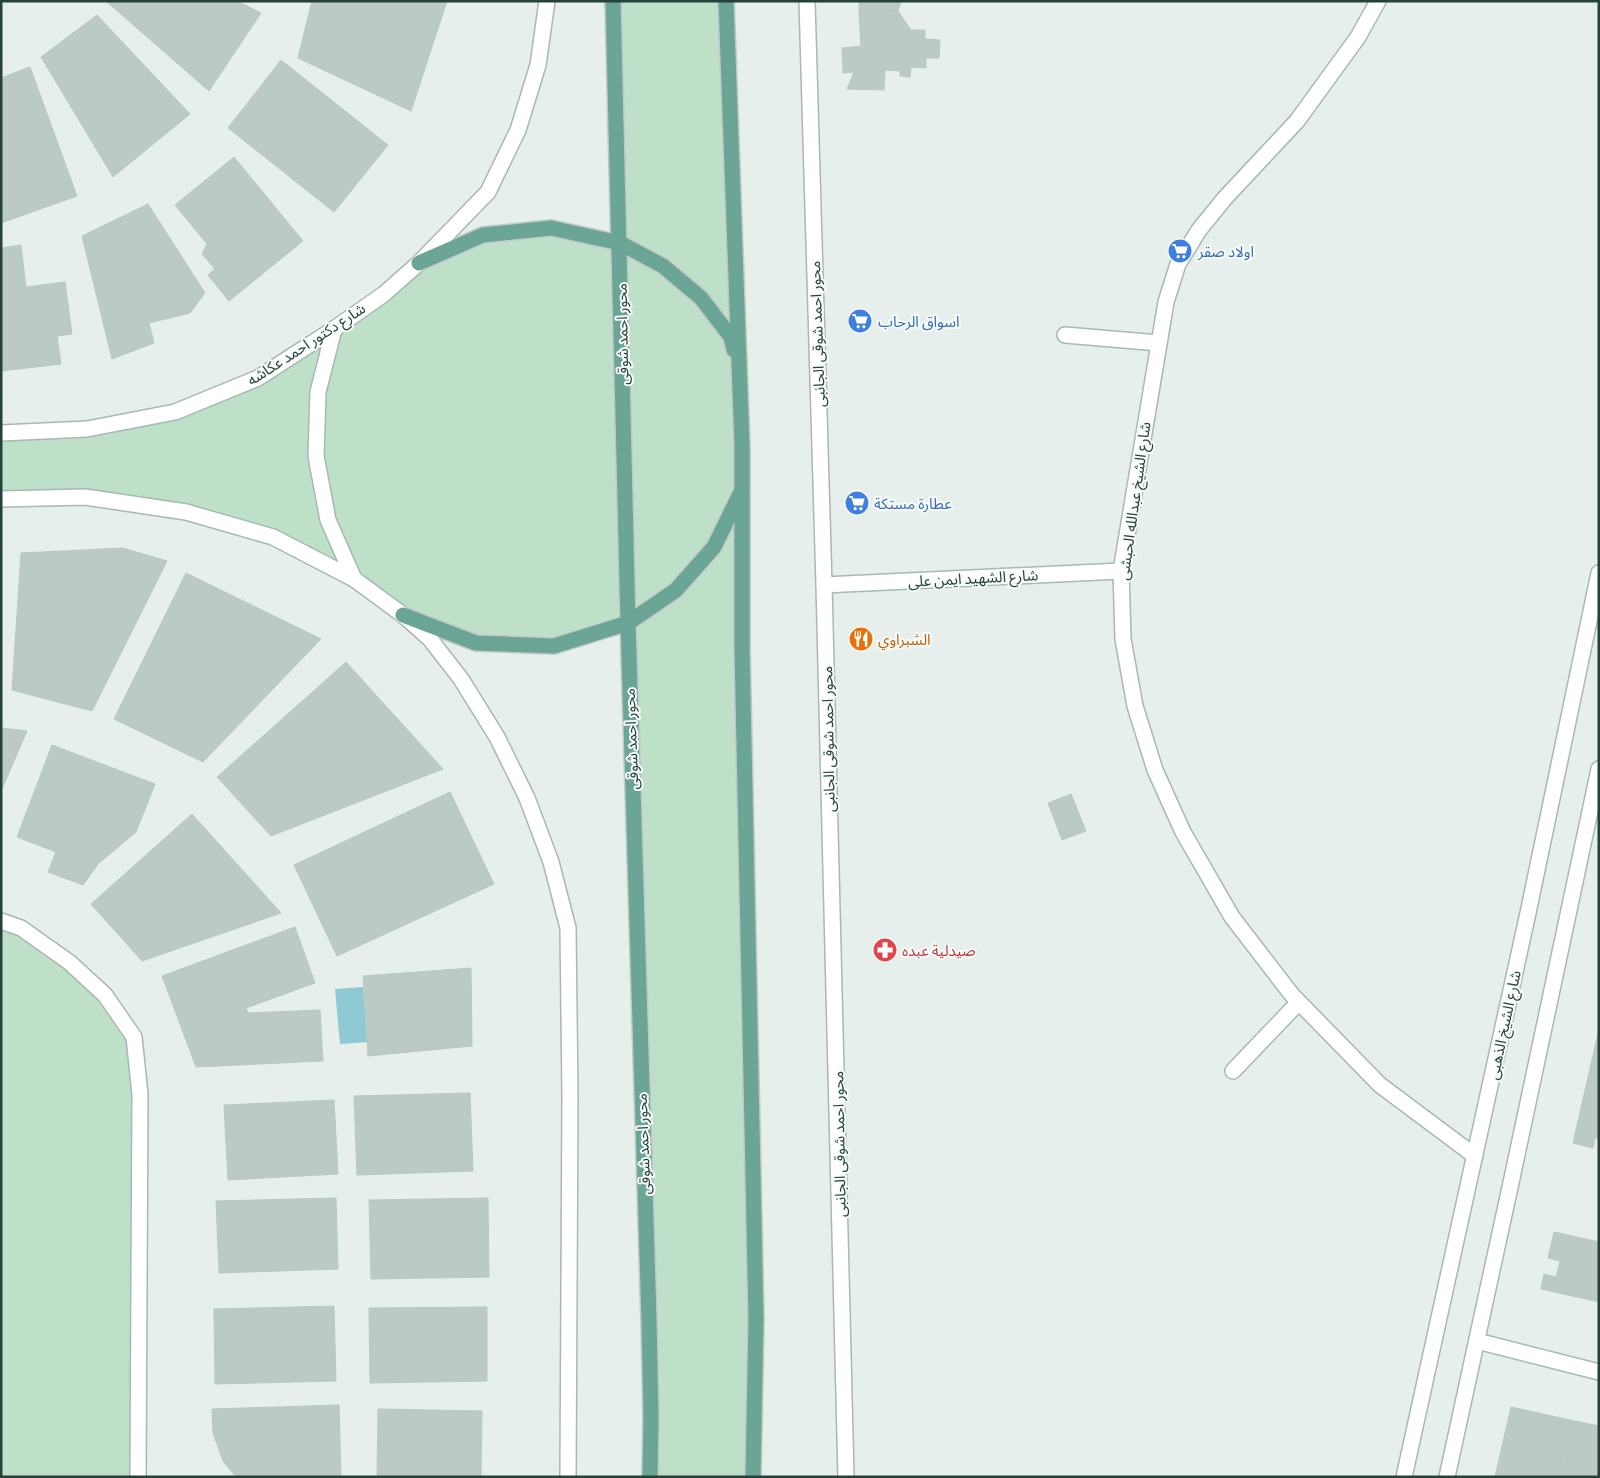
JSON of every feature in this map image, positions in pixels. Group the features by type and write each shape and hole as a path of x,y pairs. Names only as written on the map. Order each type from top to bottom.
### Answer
{"main road":[{"name":"محور احمد شوقى","path":"613,1 628,623 649,1329 650,1477"},
{"path":"726,1 742,445 742,657 756,1319 753,1477"},
{"path":"419,263 483,235 551,228 620,243 664,266 701,298 731,337 739,371"},
{"path":"403,615 476,643 495,644 554,646 628,623 676,590 714,547 740,495 742,445"}],"street":[{"name":"شارع دكتور احمد عكاشه","path":"1,433 87,429 175,412 258,378 384,294 419,263 488,192 518,130 538,65 547,1"},
{"name":"محور احمد شوقى الجانبى","path":"807,1 846,1469"},
{"name":"شارع الشيخ عبدالله الحبشى","path":"1378,1 1358,37 1296,121 1224,198 1199,230 1178,264 1166,302 1121,571 1124,639 1135,706 1155,770 1183,832 1232,916 1298,1003 1380,1085 1475,1156"},
{"path":"334,329 318,392 316,456 328,520 354,579"},
{"path":"1065,335 1159,343"},
{"path":"1,500 85,497 186,512 273,537 354,579 403,615 430,639 462,679 492,729 527,798 550,862 568,928 570,1068 568,1477"},
{"name":"شارع الشهيد ايمن على","path":"824,585 1121,571"},
{"name":"شارع الشيخ الذهبى","path":"1404,1477 1528,913 1599,573"},
{"path":"1447,1477 1599,769"},
{"path":"1,921 21,928 69,962 105,995 134,1038 140,1094 138,1477"},
{"path":"1233,1071 1298,1003"},
{"path":"1477,1341 1599,1372"},
{"path":"846,1469 855,1477"}],"green space":[{"path":"613,1 726,1 754,1477 649,1477 628,623 554,646 476,643 403,615 273,537 85,497 1,499 1,433 175,412 258,378 419,263 483,235 551,228 619,243"},
{"path":"1,921 69,962 134,1037 138,1477 1,1477"}],"water":[{"path":"363,987 368,1042 340,1044 335,989"}],"building":[{"path":"106,1 237,1 261,13 209,91"},
{"path":"312,1 447,1 411,111 298,58"},
{"path":"859,1 901,1 898,11 859,13"},
{"path":"898,11 911,30 925,30 925,39 940,40 939,58 926,58 926,68 911,67 910,77 900,76 900,71 885,70 884,90 847,89 854,72 843,73 842,48 861,46 859,13"},
{"path":"97,15 190,114 113,177 41,57"},
{"path":"281,60 388,145 334,212 228,128"},
{"path":"30,67 77,196 1,223 1,78"},
{"path":"234,157 303,241 229,301 208,275 215,269 202,254 207,244 175,205"},
{"path":"148,204 205,293 190,313 149,323 154,343 112,359 82,236"},
{"path":"21,245 26,287 65,282 72,334 57,336 61,364 1,371 1,248"},
{"path":"123,548 167,561 92,711 12,690 21,553"},
{"path":"186,573 321,639 203,762 114,719"},
{"path":"346,662 443,769 271,836 217,777"},
{"path":"1,728 27,731 1,791"},
{"path":"52,745 155,784 136,832 98,864 83,885 48,872 56,852 17,837"},
{"path":"450,792 494,884 337,956 294,865"},
{"path":"1071,794 1086,831 1062,840 1048,803"},
{"path":"192,814 281,913 142,961 91,904"},
{"path":"295,927 315,983 246,1008 248,1013 320,1010 323,1061 196,1067 162,976"},
{"path":"471,968 472,1046 368,1056 363,976"},
{"path":"1599,1029 1599,1138 1595,1138 1593,1148 1573,1143"},
{"path":"470,1093 473,1171 357,1175 354,1096"},
{"path":"334,1100 338,1174 228,1180 224,1105"},
{"path":"336,1198 338,1269 219,1273 216,1201"},
{"path":"488,1198 489,1277 371,1279 369,1200"},
{"path":"1554,1232 1599,1242 1599,1302 1541,1289 1544,1274 1556,1277 1560,1261 1548,1258"},
{"path":"334,1306 336,1381 215,1384 214,1309"},
{"path":"487,1307 487,1381 370,1383 369,1308"},
{"path":"339,1405 341,1477 236,1477 223,1461 213,1433 212,1409"},
{"path":"1511,1407 1570,1420 1557,1477 1495,1477"},
{"path":"378,1409 482,1411 481,1477 377,1477"},
{"path":"1570,1420 1599,1426 1599,1477 1557,1477"}],"place":[{"name":"اولاد صقر","path":"1180,251"},
{"name":"اسواق الرحاب","path":"860,321"},
{"name":"عطارة مستكة","path":"857,503"},
{"name":"الشبراوي","path":"861,639"},
{"name":"صيدلية عبده","path":"885,950"}]}
